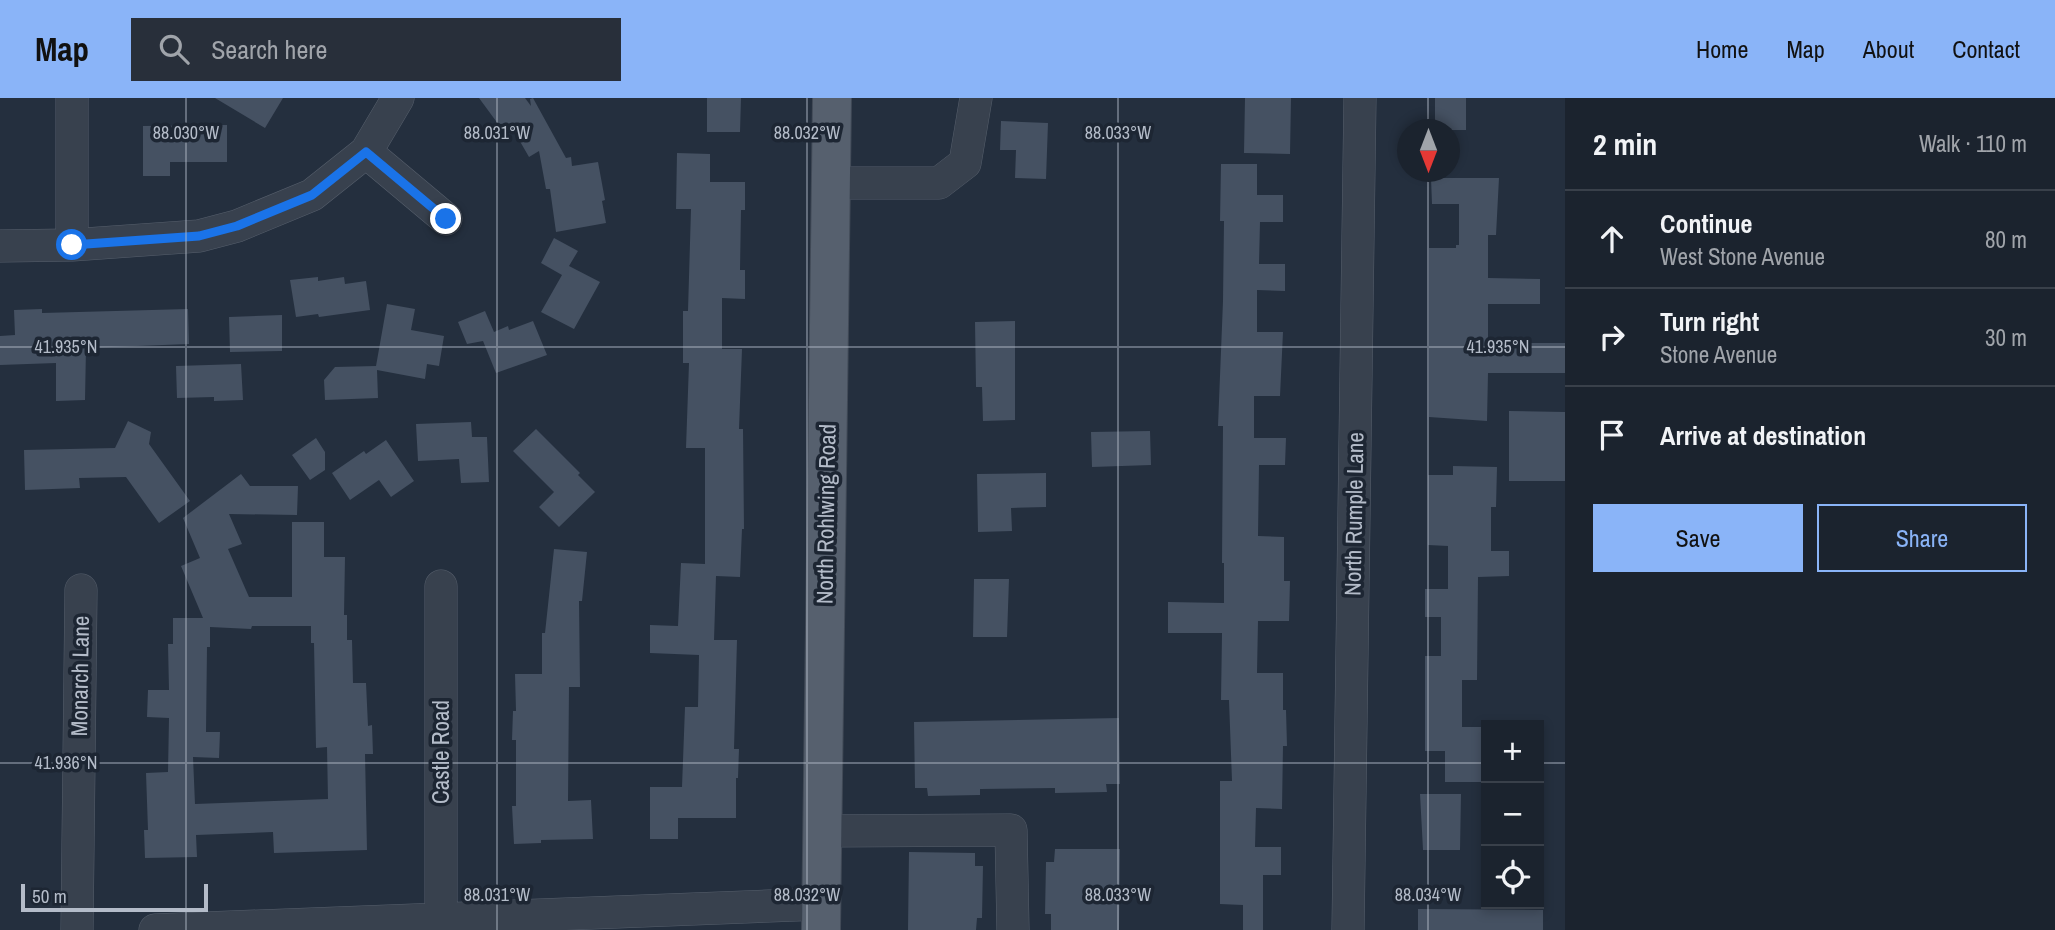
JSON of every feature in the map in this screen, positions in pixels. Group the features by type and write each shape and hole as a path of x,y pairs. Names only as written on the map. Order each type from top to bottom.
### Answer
{"main road":[{"name":"North Rohlwing Road","path":"822,917 832,98"}],"street":[{"path":"72,98 72,245"},
{"path":"0,246 72,245 199,236 237,226 312,195 366,152 398,98"},
{"path":"831,183 939,183 965,163 976,98"},
{"name":"North Rumple Lane","path":"1349,930 1360,98"},
{"path":"366,152 446,219"},
{"name":"Castle Road","path":"441,919 442,586"},
{"name":"Monarch Lane","path":"77,930 81,590"},
{"path":"822,831 1011,830 1013,930"},
{"path":"155,930 441,919 822,917"}],"building":[{"path":"215,98 283,98 265,128"},
{"path":"479,98 525,98 531,106 530,99 533,98 566,158 571,157 572,166 598,162 606,223 556,232 550,189 546,189 539,151 529,157 514,131 507,136"},
{"path":"707,98 741,98 740,132 707,132"},
{"path":"1245,98 1291,98 1290,154 1244,153"},
{"path":"1435,98 1466,98 1466,130 1460,130 1460,119 1435,119"},
{"path":"1001,121 1048,123 1046,179 1015,178 1016,150 1000,150"},
{"path":"227,125 227,162 170,162 170,176 143,176 143,126"},
{"path":"677,153 710,154 710,182 745,182 745,210 741,210 740,270 745,270 745,299 722,298 722,349 742,349 739,429 743,429 744,529 740,577 716,576 714,640 737,640 734,749 739,749 738,778 736,818 678,818 678,839 650,839 650,787 682,787 685,707 698,707 699,655 650,653 650,625 678,626 681,563 705,564 705,448 686,448 689,363 683,363 683,311 688,311 691,209 676,209"},
{"path":"1221,164 1257,164 1257,195 1283,195 1283,222 1260,222 1259,264 1285,264 1285,291 1257,290 1257,332 1283,332 1280,396 1254,396 1254,438 1286,438 1285,465 1259,465 1258,536 1284,537 1284,581 1290,581 1289,621 1258,621 1257,673 1283,673 1287,746 1283,746 1282,809 1256,808 1255,847 1281,847 1281,875 1263,875 1263,930 1243,930 1243,905 1220,904 1220,781 1232,781 1229,700 1221,700 1222,633 1168,633 1168,602 1224,603 1223,426 1218,426 1224,221 1220,221"},
{"path":"1460,178 1499,178 1496,235 1488,235 1488,278 1540,279 1540,304 1488,304 1488,343 1565,343 1565,373 1488,373 1487,421 1429,417 1429,248 1456,248 1456,245 1459,245 1459,204 1432,204 1431,182 1460,182"},
{"path":"554,238 578,251 569,266 600,282 574,329 541,312 562,275 541,263"},
{"path":"318,277 318,281 344,277 345,284 366,281 370,310 319,317 318,314 296,317 290,280"},
{"path":"387,304 415,309 411,330 444,336 439,366 427,364 425,379 377,370 378,398 325,400 324,380 335,367 376,366"},
{"path":"42,309 42,313 188,309 189,344 86,348 85,400 56,401 56,363 0,365 0,336 15,335 14,310"},
{"path":"485,311 494,332 508,326 509,330 533,321 547,355 496,373 483,341 467,344 458,322"},
{"path":"282,315 282,351 230,352 229,317"},
{"path":"1015,321 1015,420 983,421 982,387 976,387 975,322"},
{"path":"241,364 243,400 214,401 214,397 177,398 176,366"},
{"path":"1509,411 1565,412 1565,481 1509,481"},
{"path":"128,421 151,432 149,444 190,501 159,523 126,477 79,478 80,488 25,490 24,450 115,448"},
{"path":"471,422 472,437 487,437 489,482 461,483 459,459 418,461 416,424"},
{"path":"536,429 595,492 559,527 539,507 554,492 513,451"},
{"path":"1150,431 1151,465 1092,467 1091,432"},
{"path":"316,438 325,452 325,470 310,480 292,455"},
{"path":"386,440 414,481 391,497 379,480 350,500 332,473"},
{"path":"1453,466 1497,467 1496,507 1491,507 1491,551 1509,551 1509,576 1478,577 1477,680 1462,680 1462,727 1481,727 1481,782 1445,782 1445,751 1425,751 1425,656 1441,656 1441,617 1425,617 1425,589 1448,589 1448,546 1428,545 1428,475 1453,475"},
{"path":"1046,473 1046,507 1011,508 1012,531 978,532 977,474"},
{"path":"241,474 250,486 298,486 297,515 229,514 242,544 228,549 249,597 292,597 292,522 324,522 324,557 345,557 344,615 347,615 347,640 352,640 353,683 366,683 368,726 372,725 373,754 365,754 367,850 274,853 273,832 196,835 197,857 145,858 144,830 148,830 146,773 168,772 169,718 147,717 148,690 169,690 168,644 173,644 173,618 203,618 181,566 200,558 183,518","holes":["252,626 311,626 311,643 314,643 316,748 327,747 328,799 195,804 193,757 219,758 220,732 206,732 207,647 210,647 210,627 251,629"]},
{"path":"554,549 587,552 582,601 579,601 580,687 569,687 568,801 591,800 593,839 541,840 541,843 514,844 512,806 516,806 516,740 512,740 513,711 516,711 515,674 542,674 542,633 545,633"},
{"path":"974,579 1009,579 1007,637 973,637"},
{"path":"1119,718 1120,784 1106,784 1107,792 1055,793 1055,788 980,789 980,795 928,796 927,788 915,788 914,722"},
{"path":"1420,794 1461,794 1460,850 1423,850"},
{"path":"1055,849 1120,849 1119,930 1051,930 1051,914 1045,914 1046,862 1054,862"},
{"path":"909,852 975,853 975,866 983,866 982,918 977,918 976,930 908,930"},
{"path":"1418,909 1543,910 1543,930 1418,930"}],"route":[{"path":"72,245 199,236 237,226 312,195 366,152 446,219"}]}
